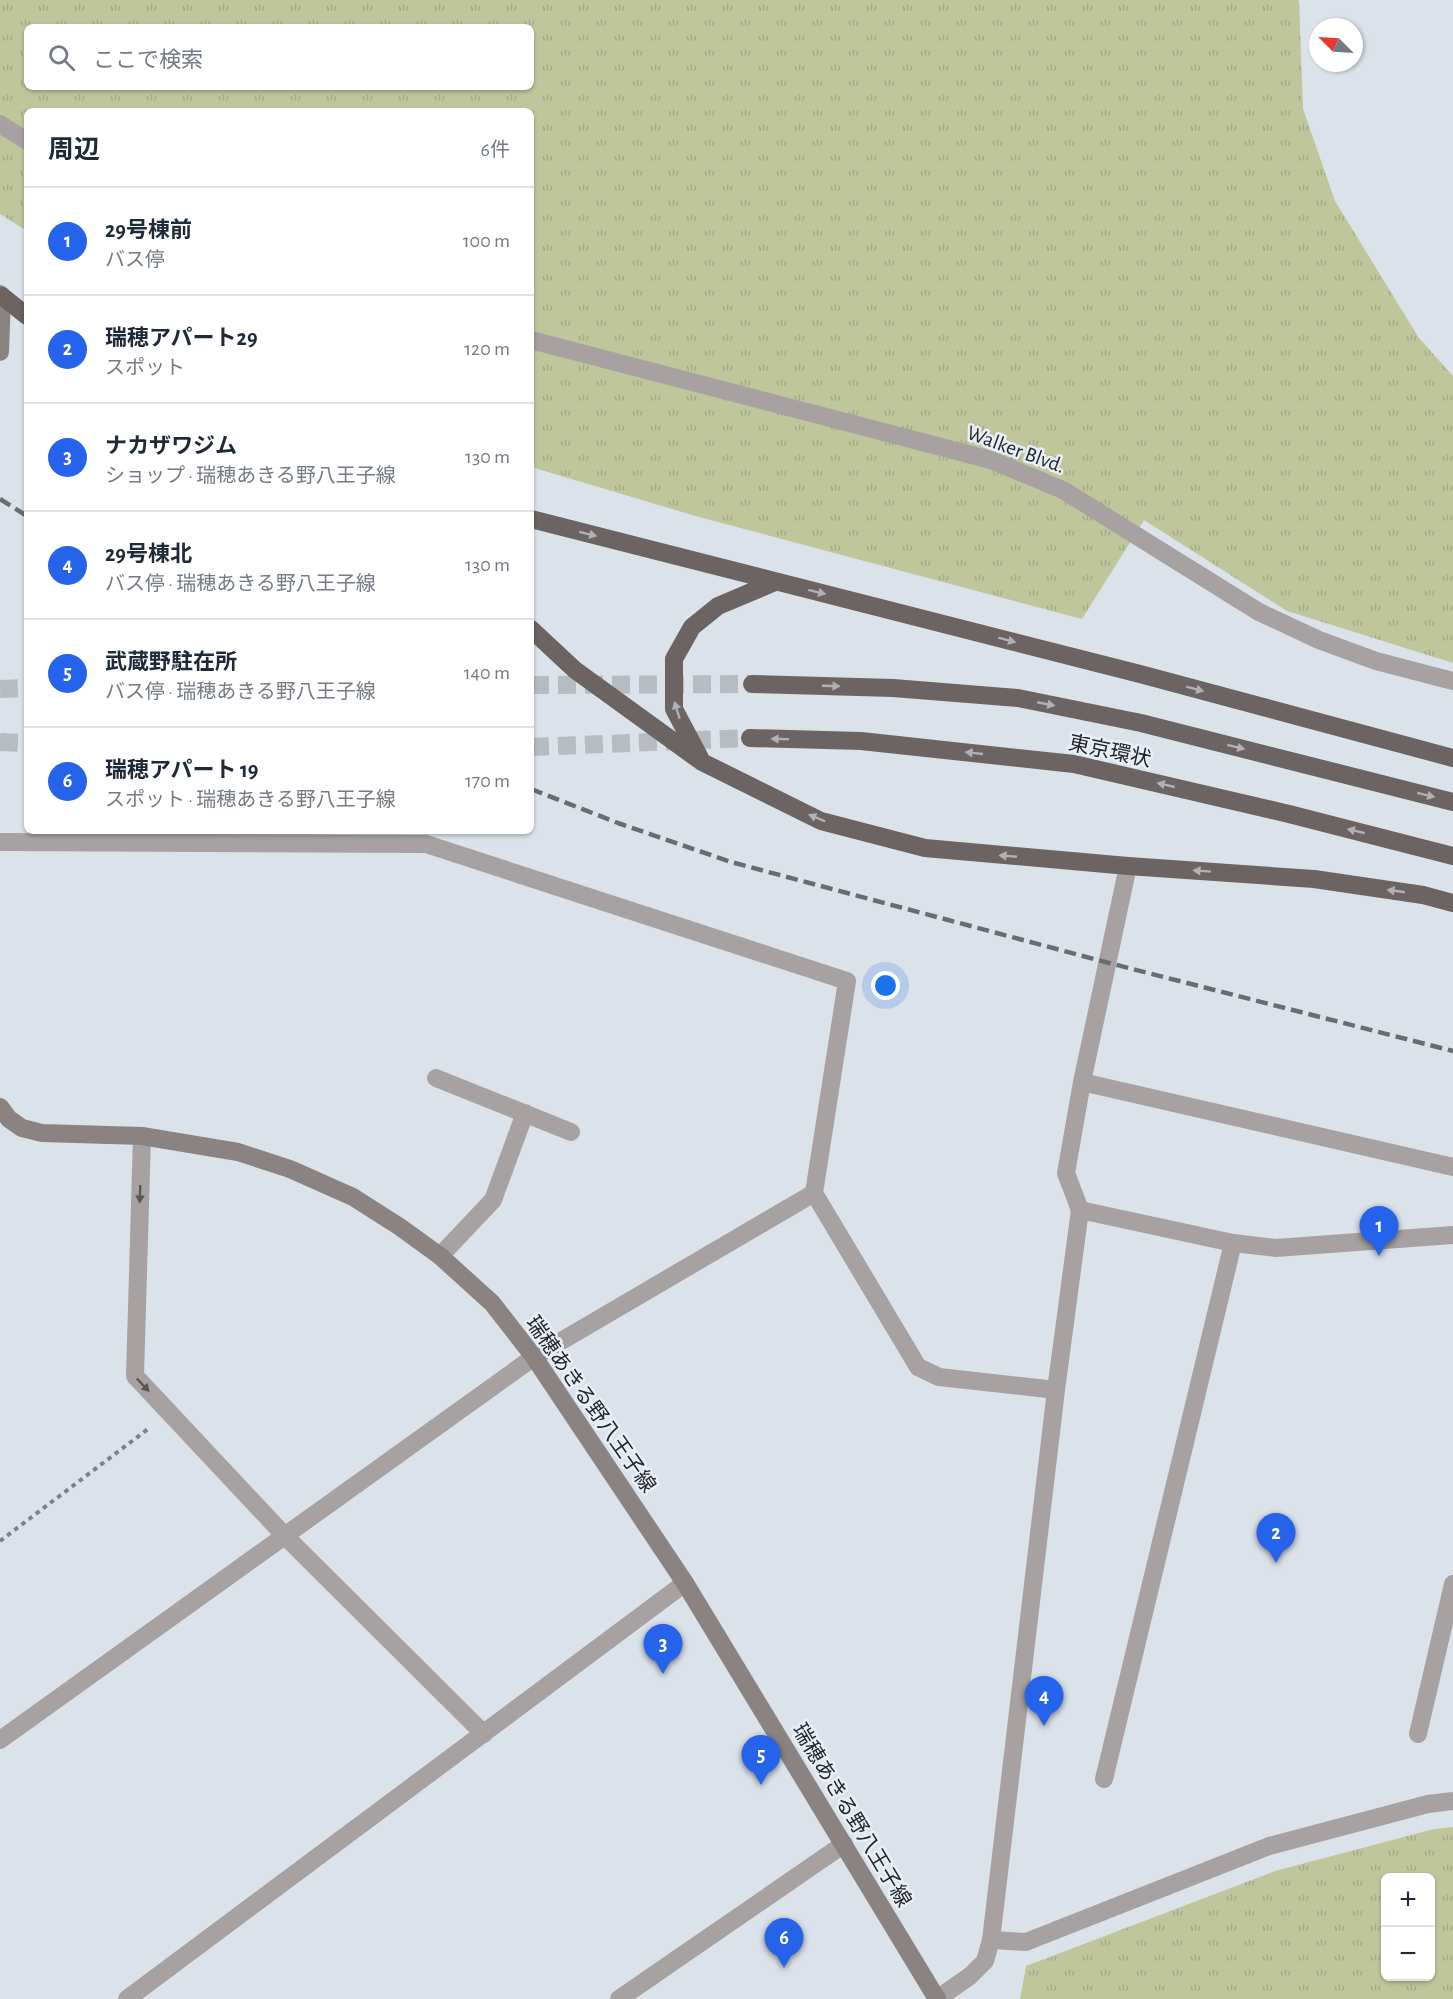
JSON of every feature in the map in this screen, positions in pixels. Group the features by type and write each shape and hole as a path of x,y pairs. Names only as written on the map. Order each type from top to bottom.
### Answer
{"highway":[{"path":"1,295 24,305"},
{"path":"1,295 24,314"},
{"path":"534,520 1082,659 1453,758"},
{"path":"702,762 674,709 674,659 692,627 718,606 775,582"},
{"path":"534,631 575,670 702,762 821,821 925,848 1128,866 1314,879 1423,895 1453,903"},
{"name":"東京環状","path":"752,684 893,688 1018,698 1141,723 1453,802"},
{"name":"東京環状","path":"750,738 861,741 1074,764 1289,814 1453,856"}],"main road":[{"path":"0,352 1,295"},
{"name":"瑞穂あきる野八王子線","path":"3,1117 22,1128 42,1133 142,1136 238,1152 290,1169 353,1197 440,1256 492,1303 534,1357 685,1583 937,1999"}],"street":[{"path":"0,124 24,139"},
{"name":"Walker Blvd.","path":"534,341 991,460 1063,490 1259,612 1319,640 1376,661 1453,681"},
{"path":"0,842 426,844 847,981 814,1193 918,1367 939,1377 1056,1390"},
{"path":"937,1999 970,1976 985,1961 991,1940 1056,1390 1080,1210 1066,1173 1082,1082 1128,866"},
{"path":"436,1078 572,1132"},
{"path":"1082,1082 1453,1167"},
{"path":"440,1256 493,1200 525,1113"},
{"path":"142,1136 135,1376 285,1536 484,1734"},
{"path":"0,1740 534,1357 814,1193"},
{"path":"1080,1210 1233,1244 1276,1248 1453,1235"},
{"path":"1104,1779 1233,1244"},
{"path":"127,1999 685,1583"},
{"path":"1418,1734 1453,1584"},
{"path":"991,1940 1026,1942 1269,1846 1428,1804 1453,1801"},
{"path":"619,1999 844,1844"}],"path":[{"path":"0,1541 170,1412"}],"green space":[{"path":"0,0 1299,0 1303,109 1335,201 1419,338 1453,376 1453,663 1287,611 1144,520 1082,619 699,517 534,468 534,108 24,108 24,229 0,214"},
{"path":"1453,1827 1453,1999 1020,1999 1026,1966 1275,1871 1434,1829"}],"tunnel":[{"path":"534,685 752,684"},
{"path":"0,689 24,688"},
{"path":"534,747 750,738"},
{"path":"0,742 24,743"}],"railway":[{"path":"0,499 24,514"},
{"path":"534,790 618,823 731,862 1109,963 1453,1051"}],"place":[{"name":"29号棟前","path":"1379,1256"},
{"name":"瑞穂アパート29","path":"1276,1563"},
{"name":"ナカザワジム","path":"663,1674"},
{"name":"29号棟北","path":"1044,1726"},
{"name":"武蔵野駐在所","path":"761,1785"},
{"name":"瑞穂アパート 19","path":"784,1968"}]}
